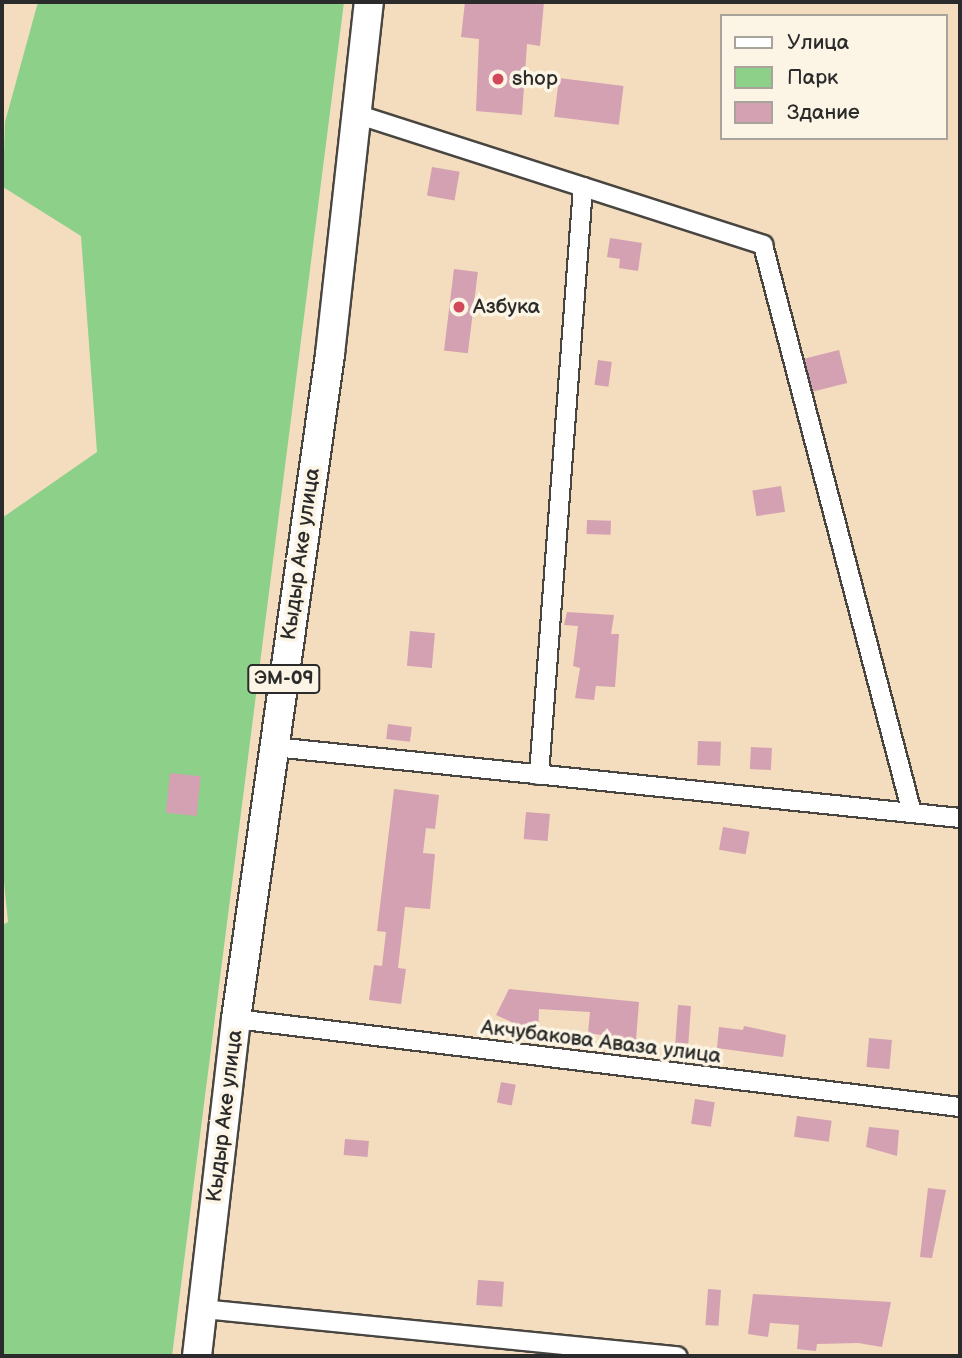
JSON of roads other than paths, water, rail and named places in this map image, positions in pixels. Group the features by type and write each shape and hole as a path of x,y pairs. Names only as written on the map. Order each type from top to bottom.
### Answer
{"highway":[{"name":"Кыдыр Аке улица","path":"197,1356 236,1019 330,355 369,2"}],"street":[{"path":"356,114 763,245 912,813"},
{"path":"539,775 583,187"},
{"path":"274,747 960,818"},
{"name":"Акчубакова Аваза улица","path":"236,1019 960,1107"},
{"path":"203,1309 678,1356"}],"place":[{"name":"shop","path":"498,79"},
{"name":"Азбука","path":"459,307"}]}
